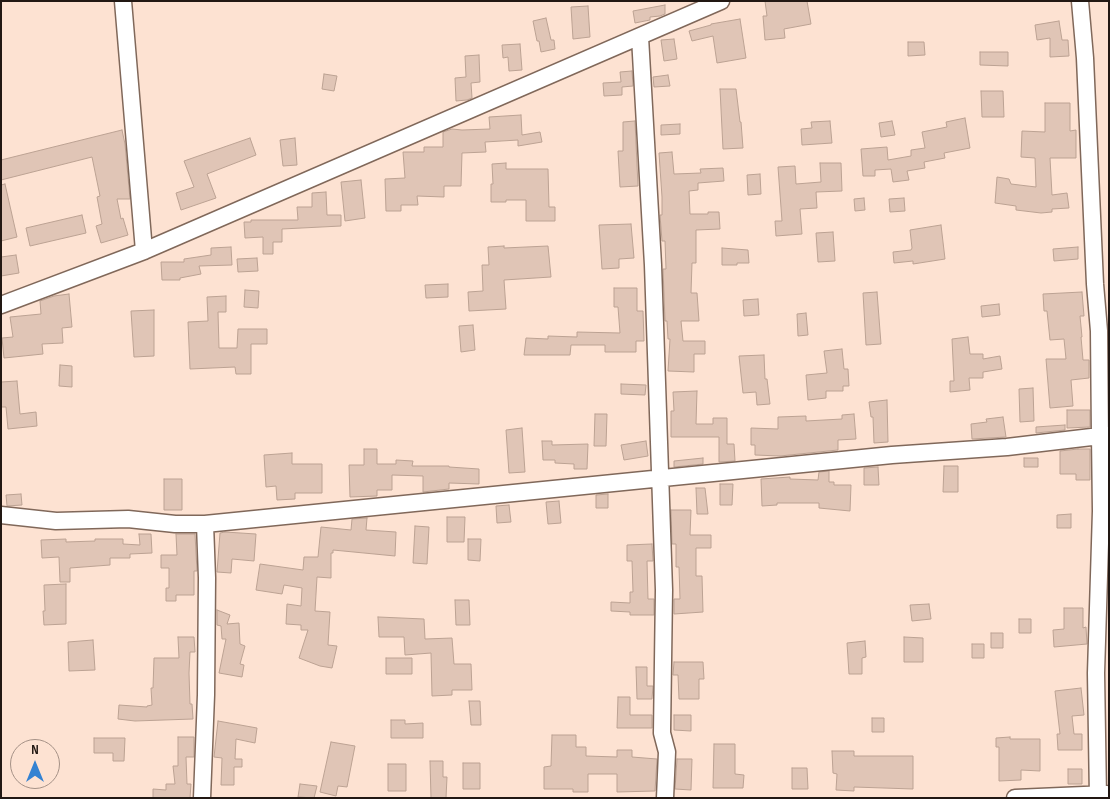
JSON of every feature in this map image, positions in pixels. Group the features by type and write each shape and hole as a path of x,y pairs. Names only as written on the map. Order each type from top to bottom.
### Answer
{"street":[{"path":"123,1 144,251"},
{"path":"1,305 144,251 721,1"},
{"path":"1015,798 1101,796 1096,673 1104,435 1085,58 1080,1"},
{"path":"640,37 653,265 664,590 662,733 667,752 665,798"},
{"path":"1,515 56,521 128,519 174,524 205,524 882,456 1007,447 1104,435"},
{"path":"202,798 206,695 207,588 205,524"}],"building":[{"path":"765,1 807,1 811,24 784,29 785,38 765,40 763,16 767,16"},
{"path":"665,5 665,14 635,23 633,11"},
{"path":"588,6 590,37 573,39 571,7"},
{"path":"546,18 551,40 554,40 555,49 541,52 533,21"},
{"path":"740,19 746,58 717,63 713,36 692,41 689,31 711,24"},
{"path":"1059,21 1062,40 1068,40 1069,56 1050,57 1050,38 1037,40 1035,25"},
{"path":"674,39 677,59 664,61 661,40"},
{"path":"908,42 924,42 925,55 908,56"},
{"path":"520,44 522,70 509,71 508,57 503,58 502,45"},
{"path":"980,52 1008,52 1008,66 980,65"},
{"path":"479,55 480,82 471,83 472,98 456,101 455,78 466,77 465,56"},
{"path":"632,71 633,86 622,87 622,95 604,96 603,83 621,82 620,72"},
{"path":"324,74 337,76 334,91 322,89"},
{"path":"668,75 670,86 654,87 653,77"},
{"path":"720,89 736,89 743,148 723,149"},
{"path":"981,91 1003,91 1004,117 982,117"},
{"path":"1045,103 1070,103 1070,131 1076,130 1076,158 1050,158 1052,195 1067,193 1069,208 1052,209 1052,212 1041,213 1016,210 1016,206 995,203 997,177 1009,179 1011,184 1036,187 1035,158 1021,157 1022,131 1045,132"},
{"path":"521,115 522,135 540,132 542,142 518,146 518,140 485,142 486,152 462,153 461,186 444,186 444,197 417,196 418,205 401,205 401,211 386,211 385,179 405,178 403,152 424,152 424,147 443,147 443,132 452,129 490,129 489,117"},
{"path":"965,118 970,148 944,153 945,158 924,162 925,168 907,171 909,180 893,182 891,169 875,170 875,176 863,176 861,149 887,147 888,160 911,156 911,150 925,148 922,132 947,127 946,122"},
{"path":"635,121 638,186 620,187 618,151 623,151 623,122"},
{"path":"830,121 832,143 802,145 801,129 812,128 811,122"},
{"path":"892,121 895,135 881,137 879,123"},
{"path":"680,124 680,134 661,135 661,125"},
{"path":"122,130 130,199 117,199 121,219 123,218 128,235 101,243 96,226 102,224 97,197 100,196 92,157 1,180 1,160"},
{"path":"250,138 256,155 207,174 216,198 181,210 176,193 194,187 184,161"},
{"path":"295,138 297,165 283,166 280,140"},
{"path":"672,152 674,174 701,173 700,169 723,168 724,181 698,183 698,190 689,191 690,214 719,212 720,229 696,230 696,263 692,263 691,293 697,293 699,321 681,321 683,341 705,341 705,354 694,354 694,372 668,371 670,339 668,339 667,321 665,321 663,269 666,269 665,241 662,241 660,215 662,215 662,197 659,153"},
{"path":"506,163 506,169 548,169 549,207 555,207 555,221 526,221 526,200 491,202 491,184 493,184 492,164"},
{"path":"820,163 841,163 842,191 816,192 817,208 800,209 802,234 776,236 775,221 782,221 778,167 795,166 796,184 821,182"},
{"path":"760,174 761,194 748,195 747,175"},
{"path":"361,180 365,218 345,221 341,182"},
{"path":"5,184 17,237 1,241 1,185"},
{"path":"326,192 327,215 341,215 341,226 282,229 282,242 273,242 273,254 263,254 263,237 245,238 244,222 251,222 251,220 298,220 297,207 312,207 312,193"},
{"path":"864,198 865,210 855,211 854,199"},
{"path":"904,198 905,211 890,212 889,199"},
{"path":"82,215 86,233 30,246 26,228"},
{"path":"631,224 634,258 619,259 619,268 602,269 599,225"},
{"path":"941,225 945,259 913,264 913,261 894,263 893,252 911,250 912,248 910,230"},
{"path":"833,232 835,261 818,262 816,233"},
{"path":"504,246 504,248 548,246 551,277 504,280 506,309 469,311 468,292 483,291 482,265 489,265 488,247"},
{"path":"231,247 232,265 199,266 201,274 180,278 180,280 162,280 161,262 184,262 184,259 211,255 211,248"},
{"path":"1078,247 1078,259 1054,261 1053,249"},
{"path":"722,248 748,250 749,263 722,265"},
{"path":"16,255 19,273 1,276 1,257"},
{"path":"257,258 258,271 238,272 237,259"},
{"path":"448,284 448,297 426,298 425,285"},
{"path":"614,288 637,288 637,311 643,311 644,341 636,341 636,352 605,352 605,345 571,345 570,355 524,355 526,338 548,339 548,336 577,337 577,332 620,333 618,307 614,307"},
{"path":"245,290 259,291 258,308 244,307"},
{"path":"877,292 881,344 866,345 863,293"},
{"path":"1082,292 1084,316 1080,316 1081,337 1083,360 1089,360 1089,378 1071,380 1073,406 1050,408 1046,359 1066,359 1064,339 1050,340 1047,311 1044,311 1043,294"},
{"path":"69,294 72,327 62,328 63,343 42,344 43,354 4,358 2,338 13,337 10,317 41,314 40,301 54,296"},
{"path":"226,296 226,312 218,312 219,348 237,348 238,329 267,329 267,344 251,344 251,374 236,374 235,367 190,369 188,322 208,321 207,297"},
{"path":"758,299 759,315 744,316 743,300"},
{"path":"999,304 1000,315 982,317 981,306"},
{"path":"154,310 154,356 134,357 131,311"},
{"path":"806,313 808,335 798,336 797,314"},
{"path":"473,325 475,350 461,352 459,326"},
{"path":"968,337 970,354 983,354 983,359 1000,356 1002,369 983,372 983,378 969,378 970,390 950,392 950,381 954,381 952,339"},
{"path":"842,349 844,369 848,369 849,386 843,386 843,391 826,391 826,398 808,400 806,375 827,373 824,351"},
{"path":"764,355 765,379 767,379 770,404 757,405 756,392 743,393 739,356"},
{"path":"60,365 72,366 72,387 59,386"},
{"path":"17,381 20,414 36,412 37,426 8,429 6,407 1,407 1,382"},
{"path":"621,384 646,385 645,395 621,394"},
{"path":"1033,388 1034,421 1020,422 1019,389"},
{"path":"697,391 696,424 713,424 713,418 727,418 727,444 734,444 735,461 719,462 719,437 671,437 671,411 674,411 673,392"},
{"path":"887,400 888,442 874,443 873,417 871,417 869,402"},
{"path":"1067,410 1090,410 1090,427 1067,428"},
{"path":"595,414 607,414 606,446 594,446"},
{"path":"854,414 856,439 838,440 838,450 780,456 755,455 755,445 751,445 751,428 778,429 778,417 806,416 806,421 842,419 842,415"},
{"path":"1003,417 1006,437 972,439 971,424 987,422 986,419"},
{"path":"1065,425 1065,430 1036,433 1036,427"},
{"path":"522,428 525,472 509,473 506,430"},
{"path":"542,441 552,441 552,445 588,444 587,469 574,469 574,464 555,463 555,460 543,460"},
{"path":"646,441 648,456 624,460 621,445"},
{"path":"364,449 377,449 377,464 396,464 396,460 413,461 412,466 449,466 479,469 479,484 449,483 449,489 423,492 423,476 392,475 392,490 377,490 377,496 350,497 349,465 364,465"},
{"path":"1090,449 1090,480 1076,480 1076,474 1060,474 1060,451"},
{"path":"292,453 292,464 322,464 322,493 295,493 295,499 277,500 276,486 266,487 264,455"},
{"path":"703,458 703,464 674,467 674,461"},
{"path":"1024,458 1038,458 1038,467 1024,467"},
{"path":"944,466 958,466 958,492 943,492"},
{"path":"878,467 879,485 864,485 864,468"},
{"path":"829,471 829,482 834,482 834,485 851,485 850,511 819,508 819,503 777,503 777,505 762,506 761,479 790,477 790,479 818,480 819,472"},
{"path":"164,479 182,479 182,510 164,510"},
{"path":"720,484 733,484 732,505 720,505"},
{"path":"696,488 705,488 708,514 697,514"},
{"path":"21,494 22,505 7,506 6,495"},
{"path":"608,494 608,508 596,508 596,495"},
{"path":"559,501 561,523 548,524 546,502"},
{"path":"509,505 511,522 497,523 496,506"},
{"path":"671,510 691,510 690,535 711,535 711,548 696,548 696,576 702,576 703,612 674,614 674,599 680,599 679,567 676,567 676,544 672,544"},
{"path":"1071,514 1071,528 1057,528 1057,515"},
{"path":"447,517 465,517 464,542 447,542"},
{"path":"367,518 366,530 396,532 395,556 333,550 333,553 331,553 331,578 317,577 315,611 330,612 328,645 337,646 332,668 320,666 299,658 308,630 301,630 301,625 286,624 287,604 301,606 302,588 284,585 282,594 256,590 260,564 303,570 304,557 318,557 321,527 351,530 352,519"},
{"path":"415,526 429,527 427,564 413,563"},
{"path":"220,533 256,534 254,561 232,559 231,573 217,572"},
{"path":"139,534 151,534 152,553 130,554 130,558 110,558 110,565 70,568 70,582 60,582 59,557 42,558 41,540 66,539 66,542 123,539 123,544 140,545"},
{"path":"176,534 195,534 197,571 194,571 194,595 176,595 176,601 166,601 166,588 169,588 169,568 161,568 161,555 177,555"},
{"path":"468,539 481,539 480,561 468,560"},
{"path":"652,544 653,561 647,561 648,599 654,599 654,615 630,615 630,612 611,611 611,602 630,603 630,592 633,592 632,561 627,561 627,545"},
{"path":"66,584 66,624 44,625 44,585"},
{"path":"455,600 469,600 470,625 456,625"},
{"path":"929,604 931,619 912,621 910,605"},
{"path":"1064,608 1083,608 1083,628 1086,627 1087,644 1054,647 1053,630 1064,629"},
{"path":"217,610 230,615 227,624 239,623 240,644 245,646 240,664 244,665 242,677 219,673 226,639 222,639 221,626 217,625"},
{"path":"378,617 424,619 425,639 452,638 454,664 471,664 472,690 452,690 452,695 432,696 431,653 405,655 404,637 379,637"},
{"path":"1019,619 1031,619 1031,633 1019,633"},
{"path":"991,633 1003,633 1003,648 991,648"},
{"path":"178,637 194,637 195,652 190,652 189,673 190,704 192,704 193,719 135,721 118,719 119,705 147,707 152,705 151,688 153,688 154,658 179,658"},
{"path":"904,637 923,638 923,662 904,662"},
{"path":"93,640 95,670 69,671 68,642"},
{"path":"865,641 866,657 862,658 862,674 849,674 847,643"},
{"path":"972,644 984,644 984,658 972,658"},
{"path":"386,658 412,658 412,674 386,674"},
{"path":"674,662 703,662 704,679 699,679 699,699 679,699 678,675 673,675"},
{"path":"636,667 647,667 647,686 653,686 652,699 637,699"},
{"path":"1081,688 1084,715 1072,716 1074,734 1082,734 1082,750 1058,750 1057,734 1060,734 1055,691"},
{"path":"618,697 630,697 630,715 652,715 652,728 617,728"},
{"path":"469,701 480,701 481,725 471,725"},
{"path":"674,715 691,715 691,731 674,730"},
{"path":"872,718 884,718 884,732 872,732"},
{"path":"391,720 405,720 405,724 423,723 423,738 391,738"},
{"path":"218,721 257,728 255,743 236,739 235,759 242,759 242,767 234,767 234,785 221,785 222,758 214,757"},
{"path":"552,735 576,735 576,747 586,747 586,756 617,757 617,750 632,750 632,757 657,759 655,791 617,792 617,774 588,774 588,792 573,792 573,789 544,789 544,767 551,766"},
{"path":"178,737 194,737 194,757 186,757 187,784 191,784 190,798 153,798 153,789 166,790 166,784 175,784 173,766 178,766"},
{"path":"1010,737 1010,739 1040,739 1040,771 1021,770 1021,780 999,781 999,747 996,747 996,738"},
{"path":"94,738 125,738 124,761 113,761 113,753 94,753"},
{"path":"331,742 355,746 347,787 338,786 336,796 320,792"},
{"path":"714,744 735,744 735,774 744,775 743,788 713,788"},
{"path":"832,751 854,751 854,756 913,756 913,789 854,787 854,791 836,790 837,774 833,773"},
{"path":"677,759 692,759 691,790 675,789"},
{"path":"430,761 443,761 443,777 447,777 446,798 431,798"},
{"path":"463,763 480,763 480,789 463,789"},
{"path":"388,764 406,764 406,791 388,791"},
{"path":"792,768 807,768 808,789 792,789"},
{"path":"1068,769 1082,769 1082,784 1068,784"},
{"path":"300,784 317,786 314,798 298,797"}]}
